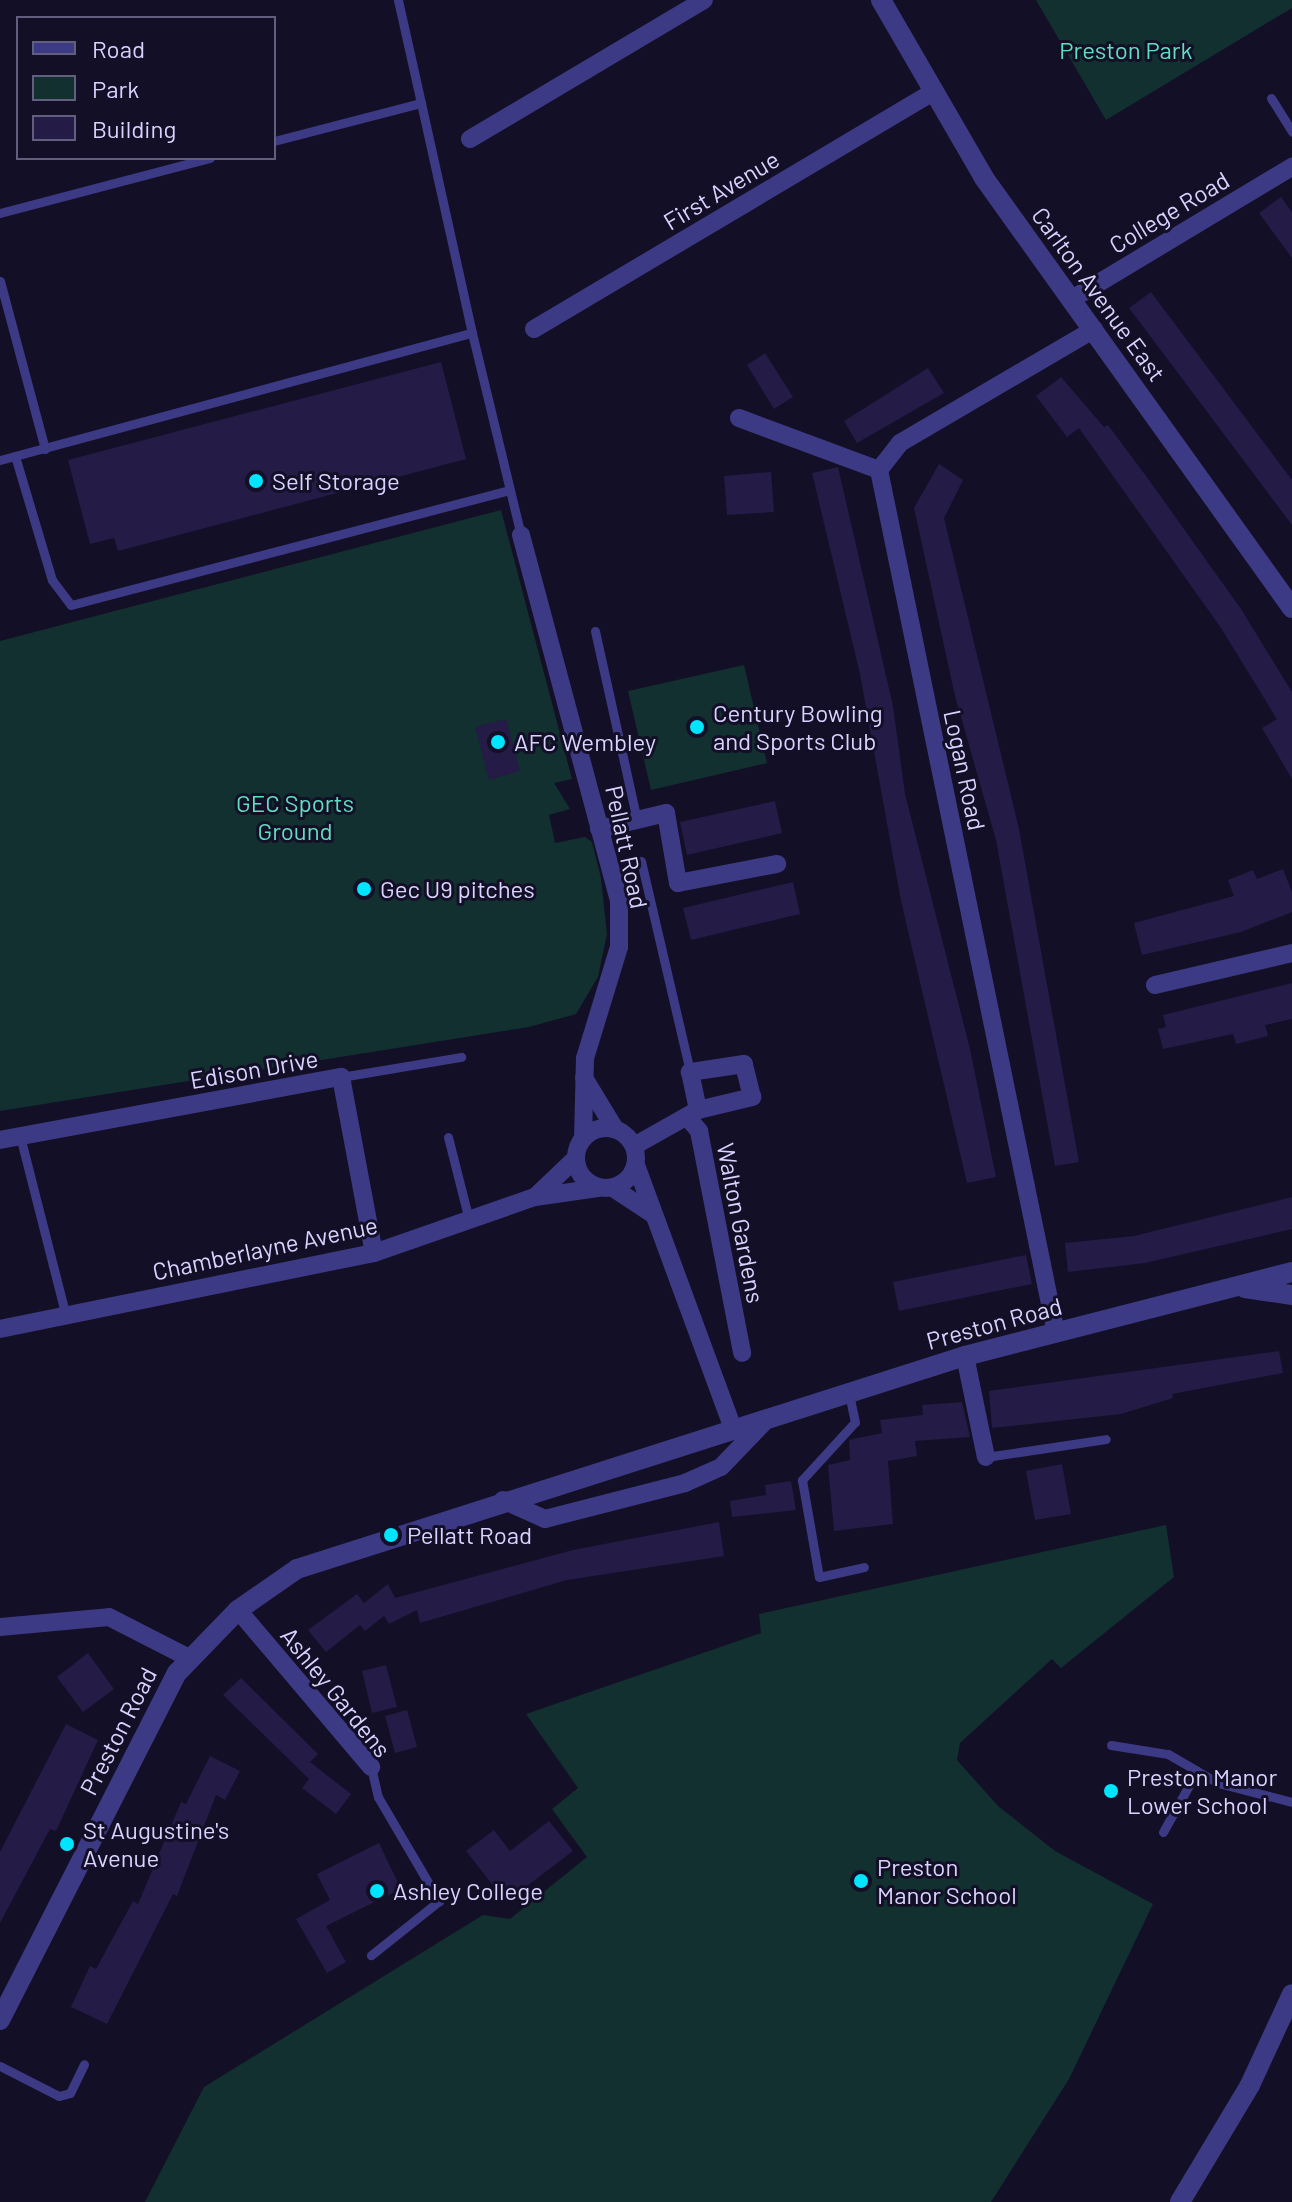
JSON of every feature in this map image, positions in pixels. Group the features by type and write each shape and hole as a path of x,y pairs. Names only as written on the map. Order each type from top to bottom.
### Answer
{"street":[{"path":"470,139 704,0"},
{"name":"Carlton Avenue East","path":"881,0 984,178 1292,608"},
{"name":"First Avenue","path":"534,329 933,92"},
{"name":"College Road","path":"1072,299 1292,167"},
{"path":"739,418 879,470 900,443 1094,329"},
{"name":"Logan Road","path":"879,470 1056,1333"},
{"name":"Pellatt Road","path":"521,535 586,765 599,829 619,901 619,947 585,1058 583,1138 575,1159"},
{"path":"599,829 666,813 678,883 777,864"},
{"path":"1155,985 1292,953"},
{"path":"744,1064 752,1097 694,1114 690,1072 744,1064"},
{"name":"Edison Drive","path":"0,1140 341,1077 374,1253"},
{"path":"584,1078 615,1129 634,1146 636,1165 733,1429"},
{"name":"Walton Gardens","path":"634,1146 694,1114 742,1353"},
{"path":"583,1138 599,1128 615,1129"},
{"path":"575,1159 581,1176 654,1215"},
{"name":"Chamberlayne Avenue","path":"535,1197 575,1159"},
{"path":"606,1188 628,1181 636,1165"},
{"name":"Chamberlayne Avenue","path":"0,1329 65,1312 374,1253 535,1197 606,1188"},
{"name":"Preston Road","path":"0,2020 147,1729 189,1658 238,1610 297,1569 503,1500 965,1356 1292,1272"},
{"name":"Preston Road","path":"1235,1286 1292,1295"},
{"path":"965,1356 986,1457"},
{"name":"Preston Road","path":"503,1500 545,1519 685,1483 721,1467 768,1418"},
{"name":"Ashley Gardens","path":"238,1610 371,1767"},
{"path":"0,1627 109,1617 189,1658"},
{"path":"1180,2202 1250,2085 1292,1994"}],"lane":[{"path":"398,0 507,491 521,535"},
{"path":"1271,98 1292,132"},
{"path":"276,140 421,103"},
{"path":"0,213 202,160"},
{"path":"0,281 5,319 45,449"},
{"path":"0,460 472,333"},
{"path":"15,456 52,580 71,605 507,491"},
{"path":"595,631 637,820"},
{"path":"641,861 690,1072"},
{"path":"341,1077 461,1057"},
{"path":"20,1136 65,1312"},
{"path":"448,1137 469,1220"},
{"path":"849,1392 855,1422 802,1480 819,1577 864,1567"},
{"path":"986,1457 1106,1439"},
{"path":"1111,1745 1168,1754 1218,1783 1292,1802"},
{"name":"Ashley Gardens","path":"371,1767 378,1797 439,1901 371,1955"},
{"path":"1163,1832 1197,1771"},
{"path":"0,2066 59,2096 70,2093 84,2064"}],"green space":[{"name":"Preston Park","path":"1036,0 1292,0 1292,8 1106,120"},
{"name":"GEC Sports Ground","path":"501,510 572,779 554,783 570,809 549,815 555,843 585,837 592,842 601,878 607,934 598,977 576,1014 529,1027 0,1111 0,641"},
{"name":"Century Bowling and Sports Club","path":"744,665 767,763 651,790 628,691"},
{"name":"Preston Manor School","path":"1166,1525 1174,1577 1061,1668 1052,1659 960,1743 957,1760 998,1806 1055,1851 1153,1904 1069,2079 991,2202 145,2202 204,2087 483,1915 510,1919 587,1857 552,1809 578,1788 526,1714 761,1633 759,1614"}],"building":[{"path":"1281,197 1292,212 1292,258 1259,213"},
{"path":"1151,292 1292,480 1292,525 1129,308"},
{"path":"765,353 793,397 774,409 747,365"},
{"path":"441,362 466,459 118,551 114,538 90,544 68,460"},
{"path":"928,368 944,393 857,443 844,421"},
{"path":"1061,377 1104,427 1108,425 1149,480 1241,609 1292,692 1292,779 1262,728 1277,719 1221,628 1079,428 1067,437 1036,396"},
{"path":"939,464 963,480 944,518 1019,829 1079,1162 1055,1166 996,840 955,696 914,508"},
{"path":"838,467 893,706 905,794 970,1049 996,1177 967,1183 901,901 860,674 812,473"},
{"path":"771,472 774,512 727,515 724,476"},
{"path":"506,719 520,771 489,780 475,727"},
{"path":"775,801 782,833 687,855 680,822"},
{"path":"1283,869 1292,892 1292,912 1241,932 1142,955 1134,923 1234,896 1228,880 1253,870 1257,879"},
{"path":"793,882 800,914 691,940 683,908"},
{"path":"1292,983 1292,1019 1265,1025 1268,1036 1236,1044 1233,1034 1163,1049 1158,1029 1166,1027 1163,1015"},
{"path":"1292,1197 1292,1229 1145,1263 1068,1272 1065,1243 1134,1236"},
{"path":"1026,1255 1032,1284 899,1311 893,1282"},
{"path":"1279,1351 1283,1373 1172,1394 1173,1398 1121,1414 992,1428 989,1391"},
{"path":"962,1402 970,1437 915,1441 917,1456 888,1461 893,1524 834,1531 828,1465 850,1460 849,1440 882,1433 880,1420 923,1415 922,1405"},
{"path":"1062,1464 1071,1514 1035,1520 1026,1471"},
{"path":"791,1481 796,1510 732,1517 730,1501 766,1495 765,1485"},
{"path":"719,1522 724,1556 567,1580 420,1623 417,1610 389,1624 384,1616 365,1631 360,1625 326,1652 308,1630 357,1594 364,1603 388,1584 395,1598 573,1550"},
{"path":"88,1653 114,1689 83,1712 57,1677"},
{"path":"386,1665 397,1707 372,1713 362,1671"},
{"path":"241,1678 318,1754 310,1762 351,1794 336,1814 302,1788 309,1779 223,1695"},
{"path":"407,1710 417,1747 395,1753 385,1716"},
{"path":"66,1724 98,1740 56,1831 50,1829 0,1923 0,1852"},
{"path":"210,1756 240,1771 225,1800 216,1795 177,1896 173,1894 107,2024 71,2007 90,1966 96,1969 133,1901 138,1904 181,1802 186,1804"},
{"path":"549,1821 573,1851 506,1902 466,1851 494,1830 510,1851"},
{"path":"379,1843 401,1889 326,1926 346,1962 327,1973 296,1919 330,1900 317,1874"}],"place":[{"name":"Self Storage","path":"256,481"},
{"name":"Century Bowling and Sports Club","path":"697,727"},
{"name":"AFC Wembley","path":"498,742"},
{"name":"Gec U9 pitches","path":"364,889"},
{"name":"Pellatt Road","path":"391,1535"},
{"name":"Preston Manor Lower School","path":"1111,1791"},
{"name":"St Augustine's Avenue","path":"67,1844"},
{"name":"Preston Manor School","path":"861,1881"},
{"name":"Ashley College","path":"377,1891"}]}
